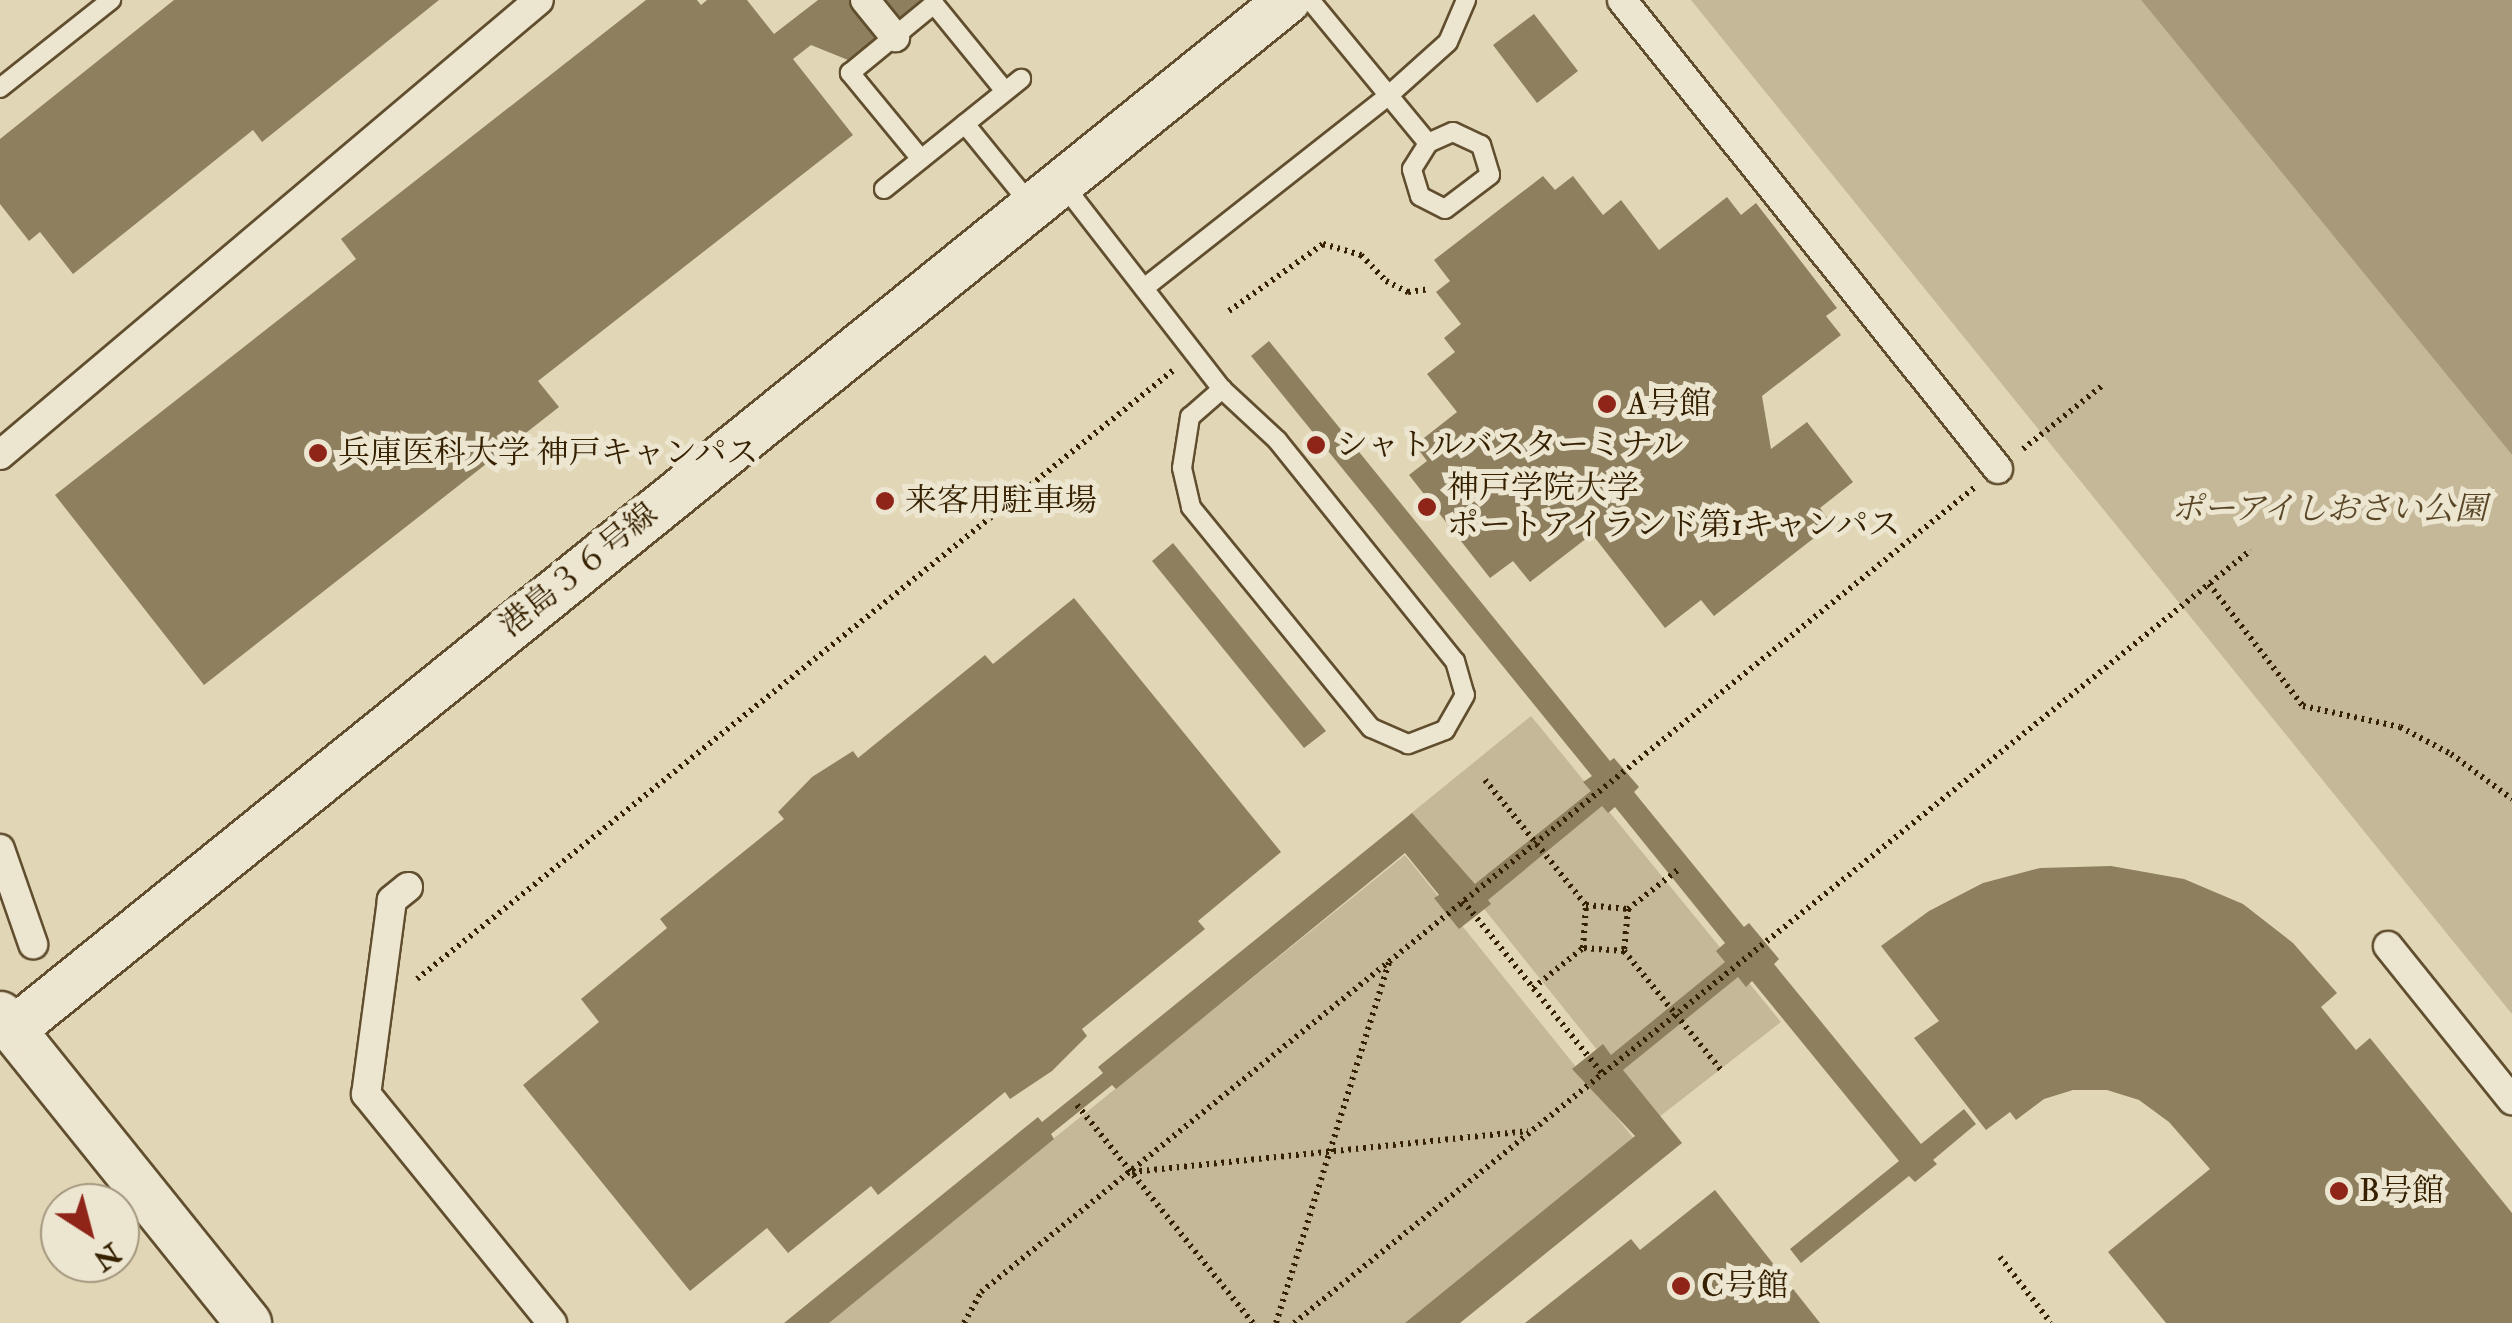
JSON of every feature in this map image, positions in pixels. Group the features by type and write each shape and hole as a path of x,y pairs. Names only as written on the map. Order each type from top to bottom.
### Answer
{"street":[{"path":"0,455 539,0"},
{"path":"865,0 894,37"},
{"name":"港島３６号線","path":"6,1022 1287,0"},
{"path":"1622,0 1998,469"},
{"path":"0,848 32,944"},
{"path":"408,888 392,900 366,1094 552,1323"},
{"path":"2388,946 2512,1100"},
{"path":"6,1022 248,1323"}],"lane":[{"path":"0,88 111,0"},
{"path":"1310,0 1428,143"},
{"path":"1144,288 1389,95 1448,42 1466,0"},
{"path":"921,159 850,73 934,4 1005,91"},
{"path":"884,189 1021,78"},
{"path":"966,124 1144,288 1222,390 1277,440 1454,661 1466,695 1445,730 1408,744 1371,728 1191,507 1182,468 1190,417 1222,390"},
{"path":"1452,132 1481,145 1490,176 1445,209 1420,196 1412,169 1428,143 1452,132"}],"path":[{"path":"1229,311 1323,244 1361,255 1386,281 1408,292 1430,289"},
{"path":"377,1011 1195,353"},
{"path":"964,1323 981,1292 2104,384"},
{"path":"1294,1323 2251,550"},
{"path":"2209,584 2303,706 2400,727 2450,754 2512,798"},
{"path":"1485,780 1586,906 1583,948"},
{"path":"1586,906 1628,909 1679,869"},
{"path":"1463,901 1602,1073"},
{"path":"1628,909 1624,951 1722,1071"},
{"path":"1533,988 1583,948 1624,951"},
{"path":"1276,1323 1389,961"},
{"path":"1077,1104 1253,1323"},
{"path":"1131,1172 1529,1131"},
{"path":"2000,1257 2051,1323"}],"green space":[{"name":"ポーアイしおさい公園","path":"1691,0 2141,0 2512,455 2512,1014"},
{"path":"1531,716 1781,1022 1654,1121 1409,815"},
{"path":"1405,855 1635,1140 1409,1323 825,1323"}],"shaded area":[{"path":"2141,0 2512,0 2512,455"}],"building":[{"path":"174,0 439,0 262,142 253,130 73,274 40,232 29,241 0,204 0,139"},
{"path":"646,0 697,0 701,5 707,0 747,0 774,34 818,0 924,0 848,60 811,45 793,59 853,135 538,381 559,407 204,685 55,495 356,259 341,239"},
{"path":"1534,14 1578,71 1537,103 1493,45"},
{"name":"A号館","path":"1543,176 1555,190 1573,176 1603,215 1621,200 1659,250 1727,197 1741,215 1756,203 1837,308 1826,316 1841,335 1762,396 1771,449 1807,422 1853,482 1820,508 1832,524 1714,616 1701,600 1665,628 1592,534 1530,582 1513,561 1490,578 1409,475 1427,461 1415,445 1457,412 1427,374 1455,352 1444,338 1461,324 1436,292 1450,281 1434,260"},
{"path":"1269,341 1610,761 1614,758 1639,787 1634,792 1744,927 1749,923 1779,959 1774,964 1921,1144 1964,1109 1976,1124 1933,1160 1937,1164 1915,1182 1909,1176 1801,1263 1790,1249 1899,1161 1752,981 1746,987 1738,977 1623,1070 1682,1143 1460,1323 1405,1323 1635,1136 1572,1069 1603,1044 1611,1055 1725,962 1716,951 1725,943 1615,807 1608,813 1602,806 1488,900 1491,904 1459,929 1434,898 1439,895 1405,853 1116,1089 1112,1085 1051,1134 1054,1139 829,1323 784,1323 1038,1117 1042,1122 1103,1073 1098,1067 1412,813 1475,884 1591,791 1583,782 1592,776 1251,356"},
{"path":"1173,543 1326,731 1304,748 1152,561"},
{"path":"1074,598 1281,852 1198,921 1205,929 1082,1029 1087,1036 1052,1071 1010,1099 1005,1092 878,1195 871,1186 788,1253 767,1228 690,1291 523,1085 599,1022 581,999 667,928 660,919 784,819 778,812 812,777 853,751 858,758 985,655 993,664"},
{"path":"2111,866 2184,879 2243,904 2293,943 2337,993 2321,1007 2356,1050 2370,1038 2512,1213 2512,1323 2166,1323 2108,1252 2210,1169 2169,1122 2139,1100 2107,1090 2073,1090 2044,1099 2016,1120 2010,1112 1986,1130 1914,1038 1939,1021 1881,946 1929,911 1983,883 2040,868"},
{"name":"C号館","path":"1715,1190 1820,1323 1525,1323 1631,1239 1640,1250"}],"place":[{"name":"A号館","path":"1607,404"},
{"name":"シャトルバスターミナル","path":"1316,445"},
{"name":"兵庫医科大学 神戸キャンパス","path":"318,453"},
{"name":"来客用駐車場","path":"885,501"},
{"name":"神戸学院大学 ポートアイランド第1キャンパス","path":"1427,507"},
{"name":"B号館","path":"2339,1191"},
{"name":"C号館","path":"1681,1286"}]}
